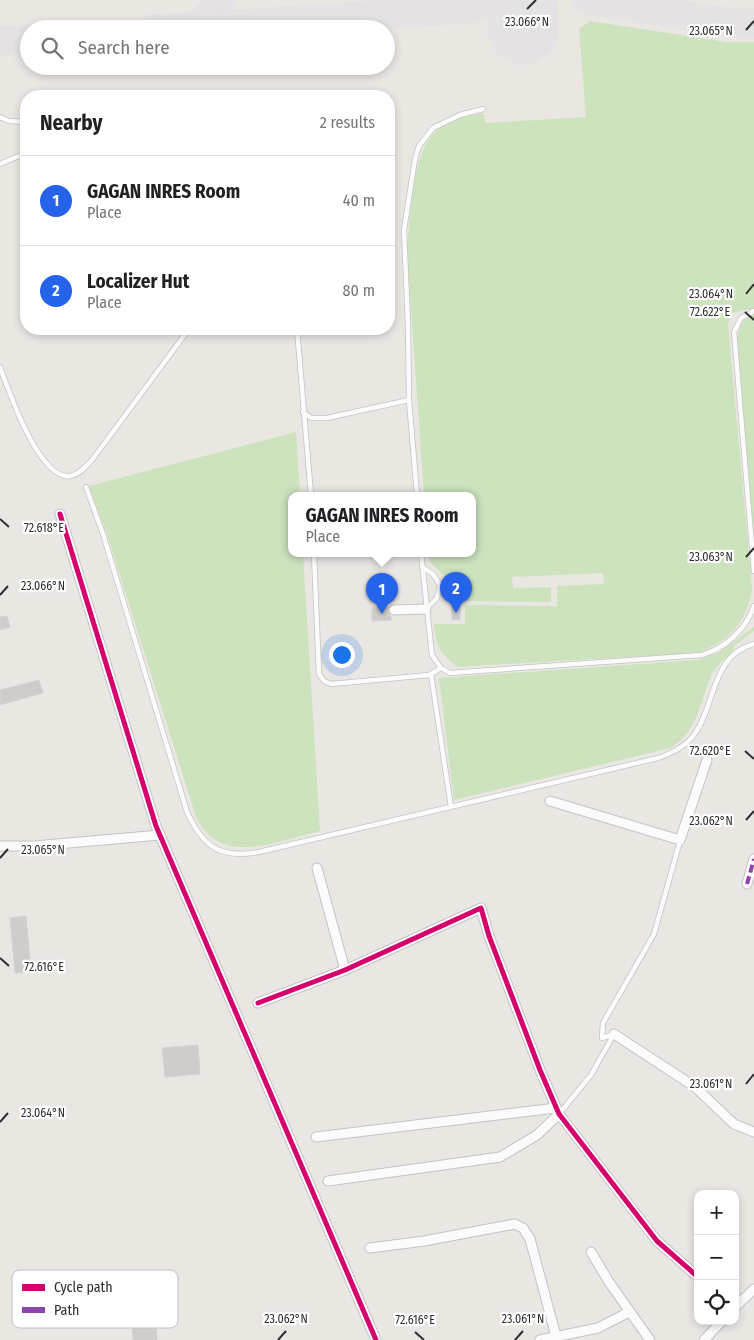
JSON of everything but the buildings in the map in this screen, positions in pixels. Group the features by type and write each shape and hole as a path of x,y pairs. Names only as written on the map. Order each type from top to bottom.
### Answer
{"street":[{"path":"60,514 160,835 376,1340"},
{"path":"394,610 426,608"},
{"path":"550,801 680,840 706,760"},
{"path":"0,846 34,846 160,835"},
{"path":"747,884 754,859"},
{"path":"317,868 345,970"},
{"path":"258,1003 345,970 481,908 496,954 558,1111 657,1242 694,1274"},
{"path":"614,1034 696,1087 734,1124 754,1132"},
{"path":"316,1137 558,1111"},
{"path":"328,1181 500,1157 537,1135 558,1111"},
{"path":"370,1248 424,1241 515,1224 523,1228 530,1240 557,1338"},
{"path":"591,1252 629,1312 650,1340"},
{"path":"739,1303 754,1289"},
{"path":"540,1340 598,1328 629,1312"},
{"path":"704,1340 718,1325"}],"lane":[{"path":"418,492 409,400 404,230 415,159 419,146 433,128 460,115 483,109"},
{"path":"0,117 10,121 20,122"},
{"path":"0,164 20,156"},
{"path":"754,311 741,318 734,332 754,571"},
{"path":"0,367 34,446 54,471 62,475 72,476 79,473 92,460 185,335"},
{"path":"297,335 311,492"},
{"path":"303,412 311,418 327,418 409,400"},
{"path":"86,487 103,534 188,812 204,841 223,852 245,855 658,758 673,752 689,740 698,728 725,663 742,649 754,644"},
{"path":"314,557 319,672 322,679 331,684 339,684 431,674 441,668"},
{"path":"421,557 432,655 441,668 450,674 697,656 723,645 739,632 754,606"},
{"path":"422,567 433,574 440,585 437,598 426,608"},
{"path":"748,619 754,615"},
{"path":"431,674 450,807"},
{"path":"614,1034 602,1038 603,1023 654,934 680,840"},
{"path":"558,1111 591,1076 614,1034"}],"green space":[{"path":"590,21 726,42 754,42 754,308 732,313 728,324 752,588 750,600 741,621 727,637 696,653 458,667 440,649 434,631 434,624 465,624 465,605 557,606 557,586 604,584 603,573 512,577 513,588 551,587 551,602 445,601 450,592 450,585 444,575 430,561 429,557 476,557 476,492 424,492 407,251 417,169 426,144 433,134 453,120 484,114 485,123 586,117 579,29"},
{"path":"754,313 754,536 737,338 741,323"},
{"path":"296,432 300,492 288,492 288,557 303,557 320,831 251,847 235,846 220,842 207,833 196,817 106,531 89,486"},
{"path":"754,627 754,631 734,646 733,651 714,671 692,725 687,733 670,748 454,800 439,678 697,660 718,653"}],"taxiway":[{"path":"203,20 212,13 222,0"},
{"path":"297,20 471,9 491,0"},
{"path":"585,0 734,23 754,23"},
{"path":"0,41 20,40"}],"runway":[{"path":"521,0 523,29"}],"marked path":[{"path":"747,884 754,859"}],"cycle path":[{"path":"60,514 156,826 376,1340"},
{"path":"258,1003 345,970 481,908 489,936 540,1070 559,1114 657,1241 694,1273"}],"place":[{"name":"Localizer Hut","path":"456,613"},
{"name":"GAGAN INRES Room","path":"382,614"}]}
